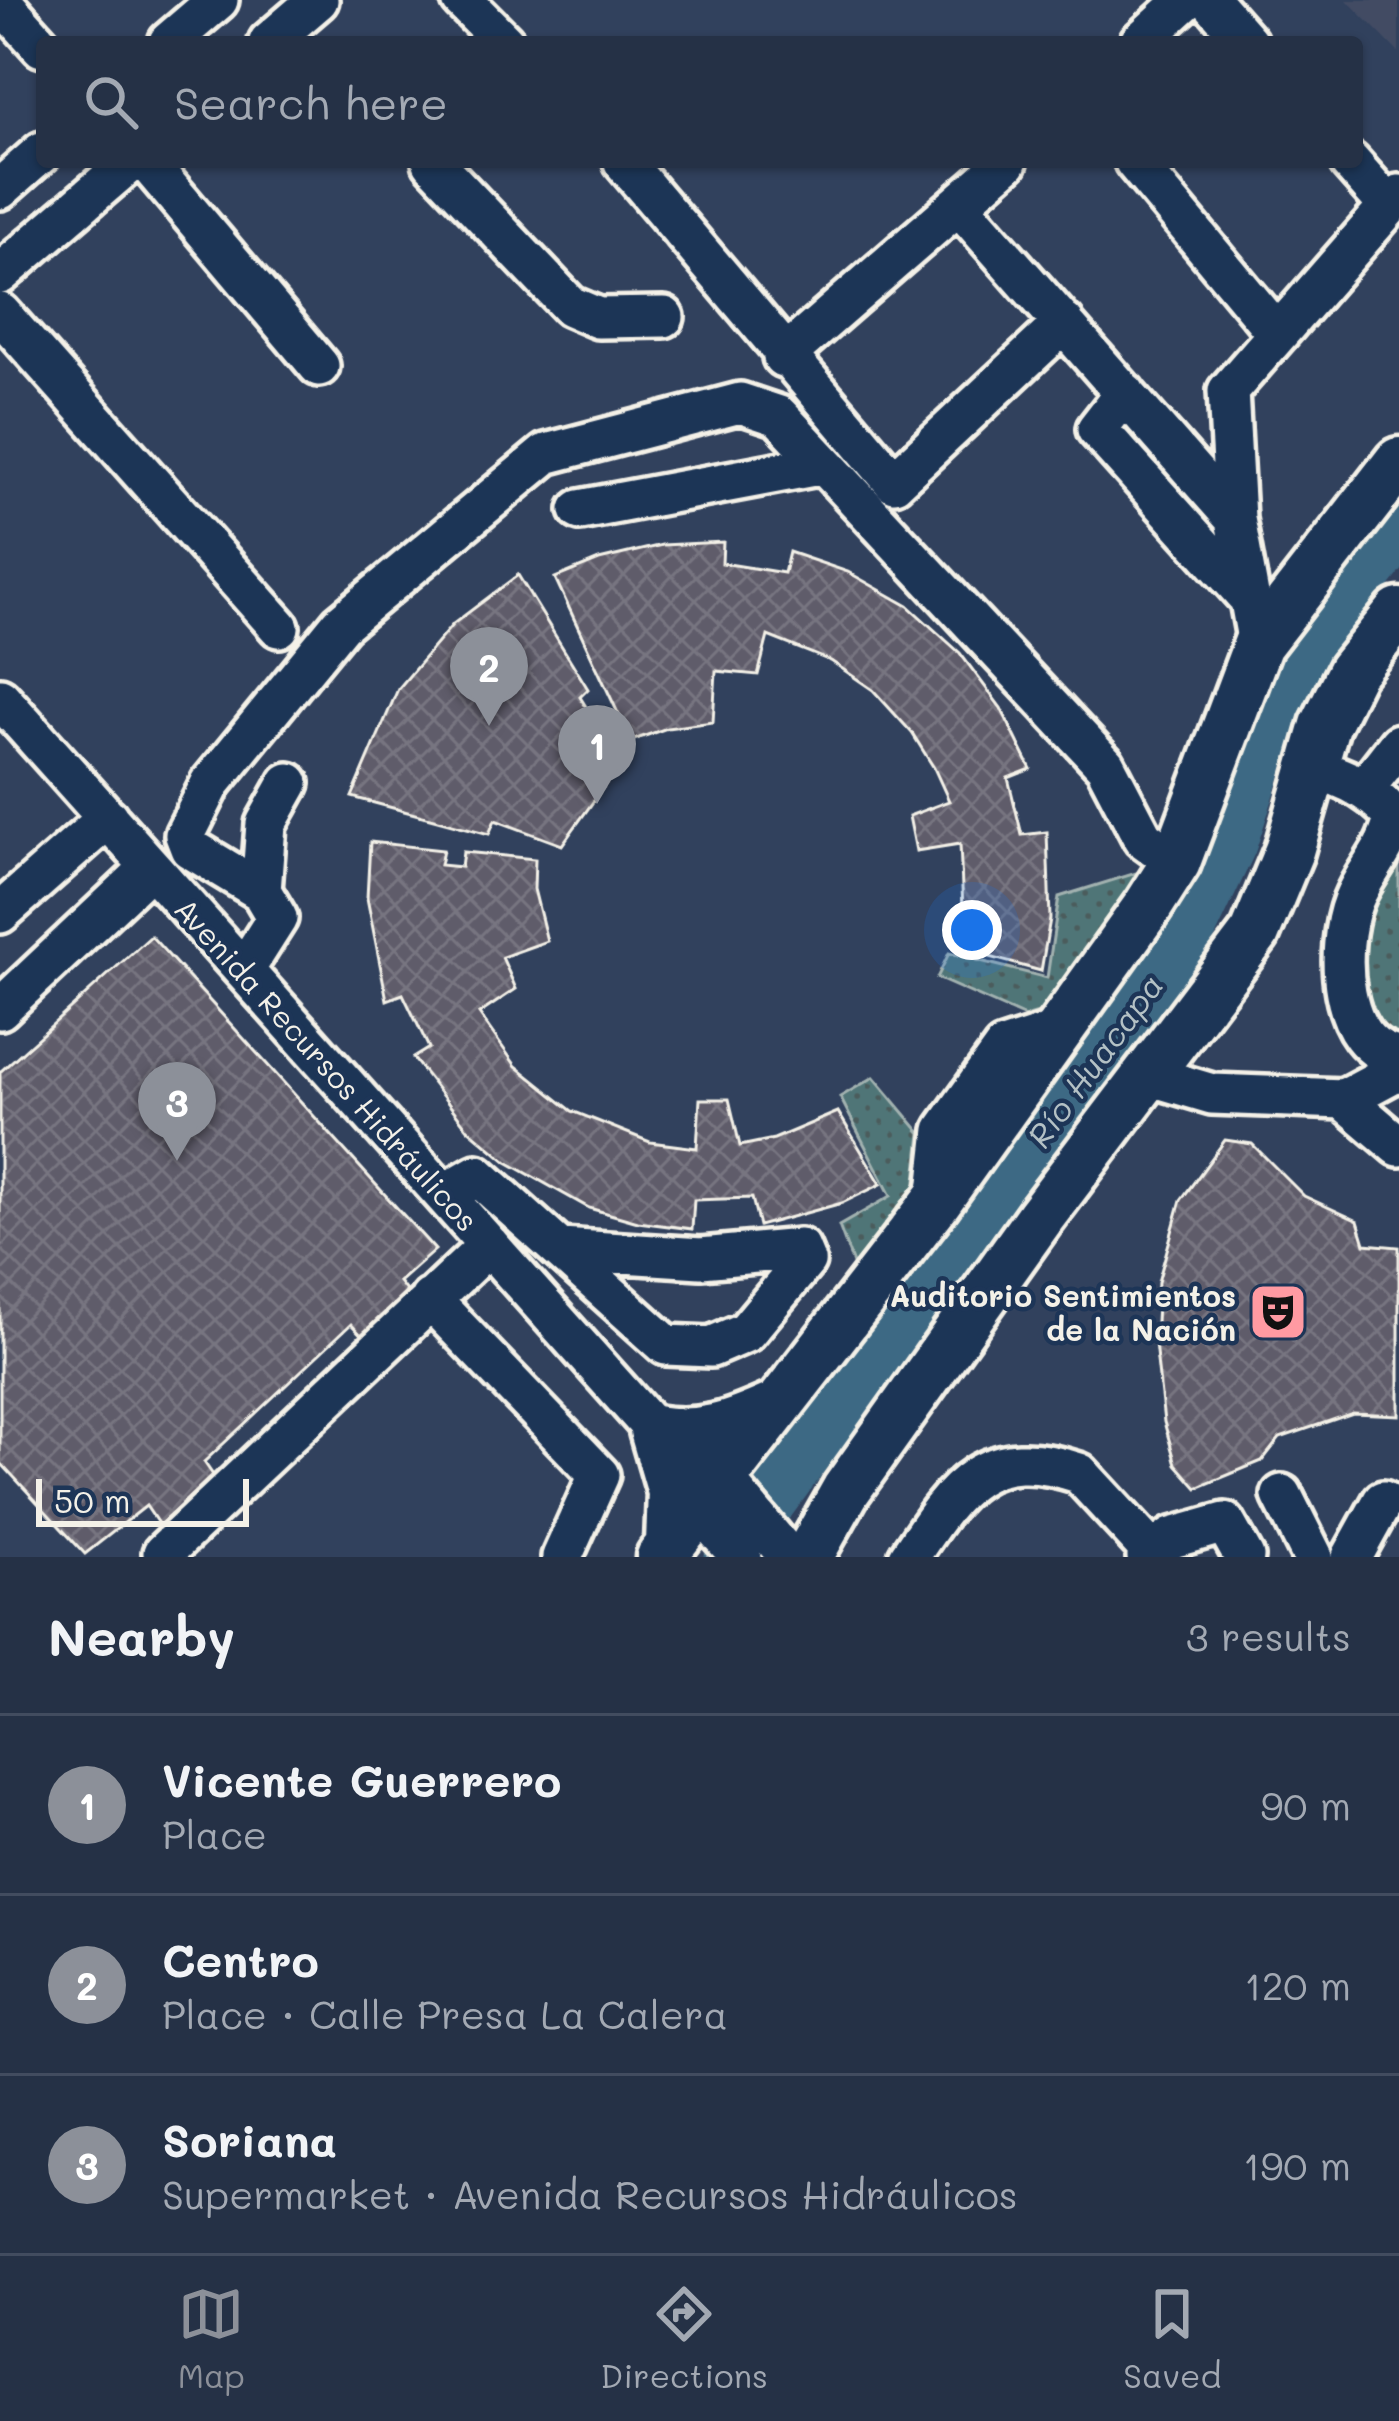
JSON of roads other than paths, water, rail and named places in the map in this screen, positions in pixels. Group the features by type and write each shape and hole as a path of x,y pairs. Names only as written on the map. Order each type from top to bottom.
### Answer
{"main road":[{"path":"779,1405 719,1431 686,1436 654,1430 672,1492 698,1516 937,1201 1058,1031 1176,862 1258,644 1399,461"},
{"path":"803,1551 1255,933 1288,851 1325,725 1352,671 1399,613"}],"street":[{"path":"0,0 36,40"},
{"path":"177,36 218,0"},
{"path":"461,0 498,36"},
{"path":"1146,36 1186,0"},
{"path":"1210,0 1241,36"},
{"path":"277,36 308,14"},
{"path":"0,189 36,157"},
{"path":"0,274 123,168"},
{"path":"152,168 319,366"},
{"path":"440,168 570,307 598,318 664,317"},
{"path":"629,168 783,357 894,482 1064,323"},
{"path":"783,357 1000,168"},
{"path":"1140,168 1276,332"},
{"path":"1258,644 1209,395 1276,332 1393,200 1357,168"},
{"path":"959,205 1235,519"},
{"path":"0,314 279,627"},
{"path":"1125,393 1097,429 1245,594"},
{"path":"244,970 277,918 261,891 186,843 211,783 341,624 546,454 740,403 779,416 1105,765 1143,838 1176,862"},
{"path":"580,510 824,464"},
{"name":"Avenida Recursos Hidráulicos","path":"0,698 654,1430 698,1516 741,1557"},
{"path":"1364,789 1399,744"},
{"path":"1148,1075 1212,1094 1344,1099 1398,1064 1366,1040 1353,1017 1342,958 1353,900 1382,855 1396,820 1342,775 1312,769"},
{"path":"261,891 266,824 290,783"},
{"path":"0,913 108,818"},
{"path":"0,1009 152,867"},
{"path":"1344,1099 1399,1146"},
{"path":"444,1194 478,1175 560,1250 666,1345 711,1347 746,1333 805,1261 800,1249 701,1258 560,1250"},
{"path":"166,1557 163,1553 489,1245"},
{"path":"430,1299 599,1475 563,1555"},
{"path":"909,1557 937,1514 980,1469 994,1465 1079,1473 1149,1554 1172,1538 1225,1523 1244,1557"},
{"path":"1282,1495 1313,1557"},
{"path":"1352,1557 1383,1501"},
{"name":"Avenida Recursos Hidráulicos","path":"698,1516 803,1551"}],"waterway":[{"name":"Río Huacapa","path":"730,1557 1192,927 1231,844 1277,706 1318,635 1399,533"}],"place":[{"name":"Centro","path":"489,726"},
{"name":"Vicente Guerrero","path":"597,804"},
{"name":"Soriana","path":"177,1161"},
{"name":"Auditorio Sentimientos de la Nación","path":"1278,1312"}]}
